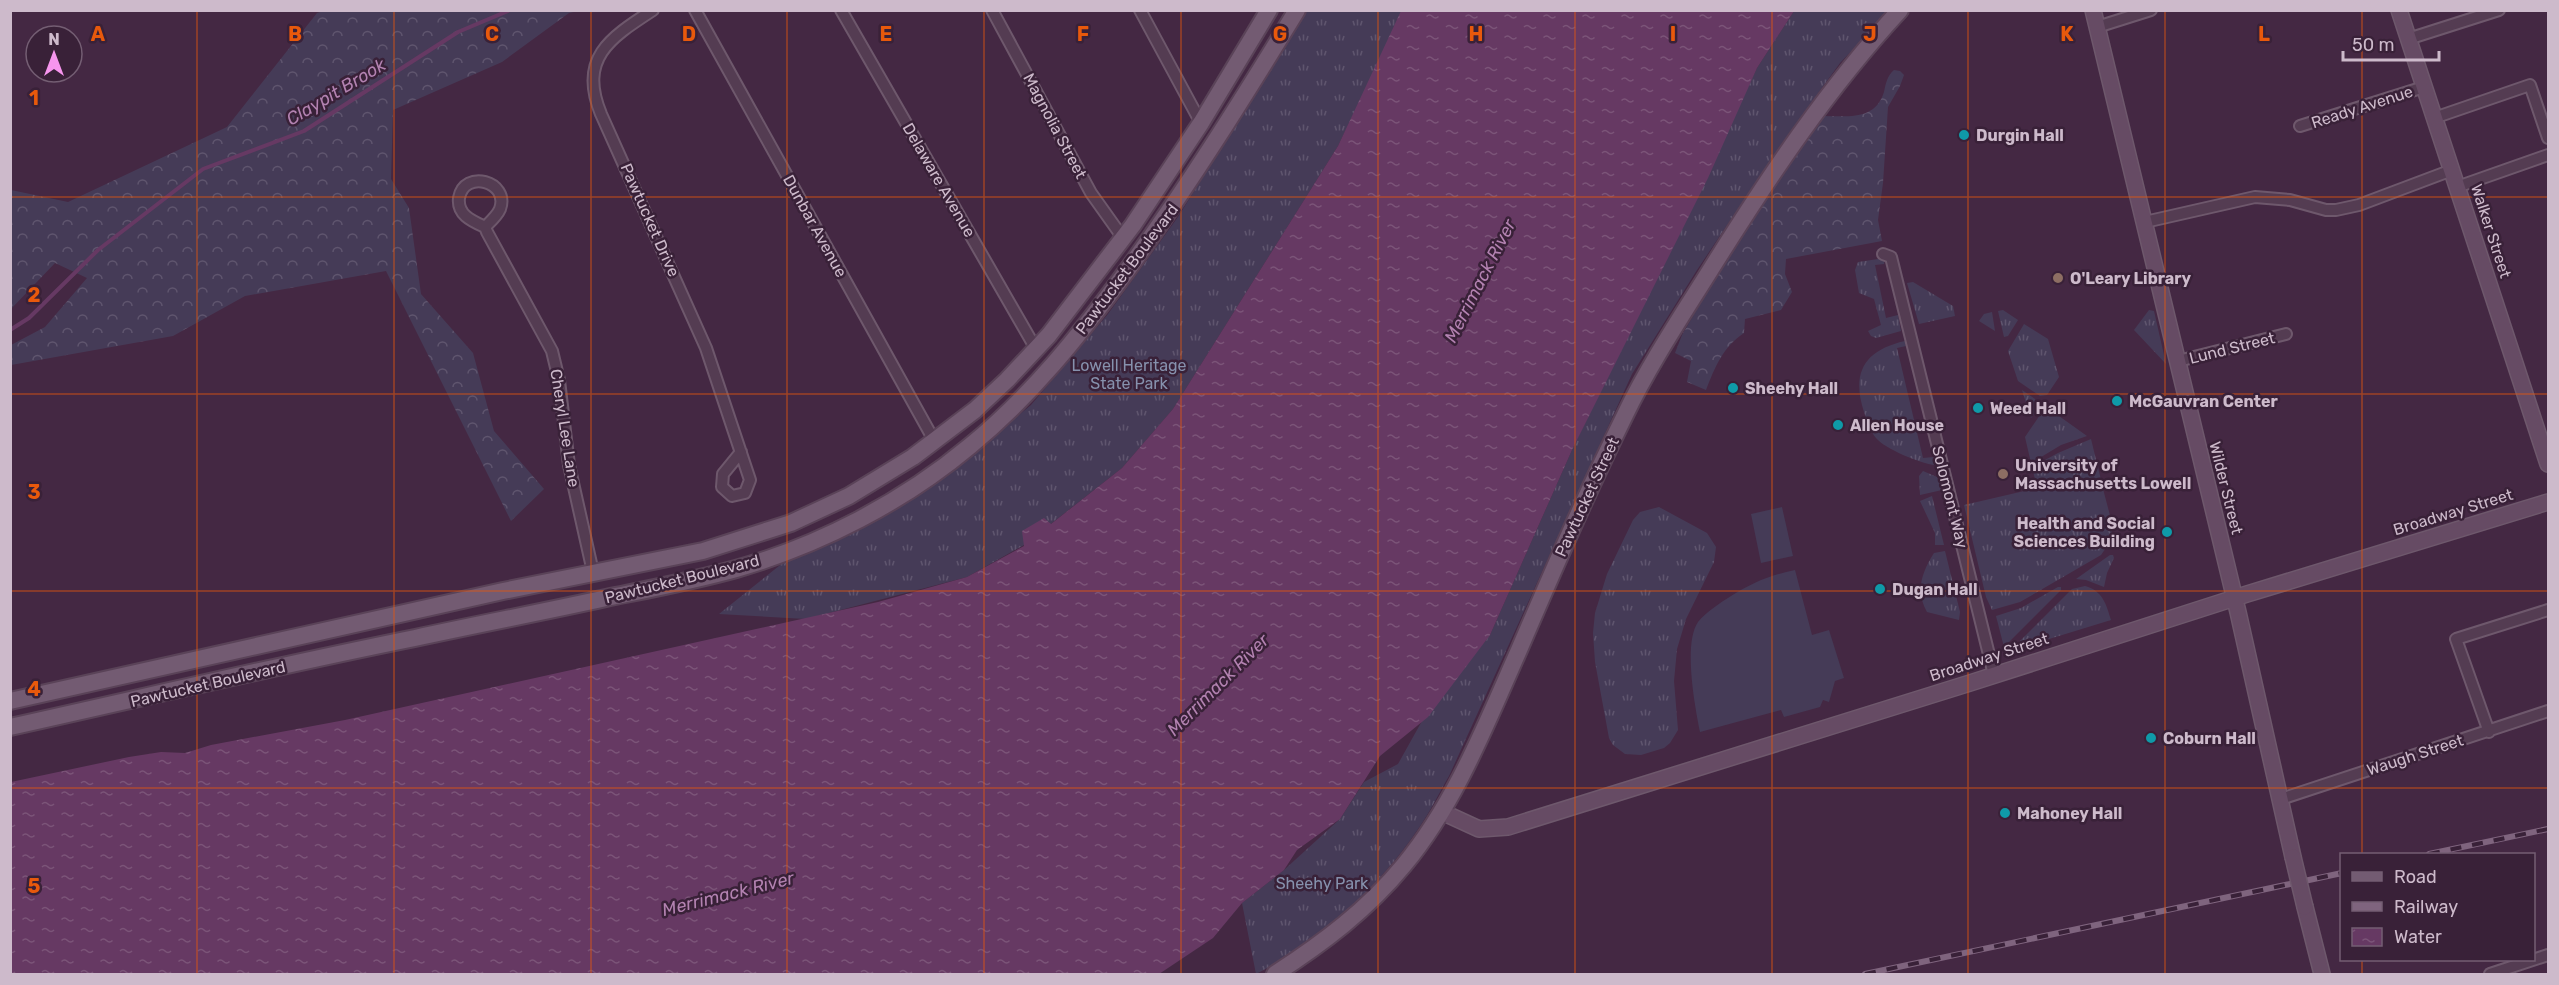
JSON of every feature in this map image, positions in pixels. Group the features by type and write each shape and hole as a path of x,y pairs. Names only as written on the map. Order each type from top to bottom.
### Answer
{"main road":[{"name":"Pawtucket Boulevard","path":"10,701 593,572 703,551 791,522 849,496 934,442 975,410 1036,349 1072,307 1123,238 1201,123 1269,10"},
{"name":"Pawtucket Boulevard","path":"10,727 317,658 702,577 774,556 842,527 881,507 941,469 969,447 1017,405 1056,363 1105,301 1182,194 1297,10"},
{"name":"Pawtucket Street","path":"1275,975 1364,909 1403,866 1442,812 1488,719 1601,465 1626,412 1658,354 1740,222 1804,127 1848,69 1900,10"}],"street":[{"name":"Pawtucket Drive","path":"653,10 621,30 603,47 594,68 593,91 601,114 706,348 741,452"},
{"name":"Dunbar Avenue","path":"695,10 934,442"},
{"name":"Delaware Avenue","path":"841,10 1036,349"},
{"name":"Magnolia Street","path":"992,10 1091,192 1123,238"},
{"path":"1140,10 1201,123"},
{"name":"Wilder Street","path":"2093,10 2322,975"},
{"path":"2097,27 2151,10"},
{"name":"Walker Street","path":"2399,10 2548,464"},
{"path":"2408,39 2499,10"},
{"path":"2434,118 2530,85 2548,138"},
{"name":"Ready Avenue","path":"2300,126 2424,87"},
{"path":"2457,187 2548,155"},
{"path":"2145,222 2255,197 2290,200 2326,210 2336,210 2359,205 2452,170"},
{"name":"Cheryl Lee Lane","path":"485,227 498,213 501,196 490,183 477,181 468,184 462,191 459,205 466,217 485,227 544,332 552,351 559,380 569,465 593,572"},
{"name":"Solomont Way","path":"1883,254 1891,257 1994,675"},
{"name":"Lund Street","path":"2178,361 2286,334"},
{"name":"Broadway Street","path":"1442,812 1479,829 1508,826 2548,502"},
{"path":"2488,732 2456,639 2548,610"},
{"name":"Waugh Street","path":"2281,799 2548,711"},
{"path":"2490,975 2533,961"}],"green space":[{"path":"323,11 578,11 569,13 502,62 393,110 391,179 409,208 421,294 473,353 494,431 544,489 511,521 386,271 245,296 173,336 11,365 11,345 45,327 87,278 55,263 11,309 11,190 68,202 227,127 317,13"},
{"name":"Lowell Heritage State Park","path":"1307,11 1403,11 1338,146 1173,409 1122,468 1024,545 967,577 806,619 719,614 784,562 868,523 935,483 1031,405 1108,314 1178,217"},
{"name":"Sheehy Park","path":"1794,11 1890,11 1840,63 1782,143 1697,270 1632,374 1449,776 1421,825 1384,873 1345,912 1301,947 1256,974 1242,903 1284,870 1340,819 1364,782 1398,764 1422,721 1490,635 1572,450 1757,68"},
{"path":"1894,70 1904,75 1888,107 1878,220 1882,241 1786,259 1785,274 1792,292 1781,310 1745,319 1744,333 1725,351 1706,390 1687,382 1691,361 1675,353 1682,335 1737,240 1766,200 1788,163 1822,116 1859,115 1874,108 1880,101 1888,77"},
{"path":"1885,258 1884,264 1875,265 1886,318 1898,315 1901,331 1876,338 1868,331 1881,325 1874,299 1859,293 1855,270 1858,262"},
{"path":"1913,282 1953,306 1955,316 1919,324 1907,283"},
{"path":"2003,310 2018,320 2008,336 2004,337 1998,311"},
{"path":"2149,310 2154,311 2166,364 2134,330"},
{"path":"1992,312 1995,331 1979,321 1984,314"},
{"path":"2024,324 2048,339 2059,377 2047,395 2040,396 2018,381 2008,351"},
{"path":"1905,341 1906,346 1897,348 1923,458 1934,457 1934,465 1903,455 1881,442 1870,429 1860,398 1861,374 1871,357 1880,350"},
{"path":"2022,390 2035,399 2037,410 2031,418"},
{"path":"2052,411 2087,436 2061,445 2031,463 2025,437 2042,412 2048,414"},
{"path":"2091,439 2102,484 2036,483 2032,467"},
{"path":"1923,471 1937,477 1942,490 1920,495 1919,476"},
{"path":"2037,488 2103,489 2112,523 2112,539 2101,555 2020,602 1992,610 1986,597 1964,505"},
{"path":"1932,496 1944,545 1935,545 1935,533 1920,501"},
{"path":"1659,507 1707,533 1716,547 1714,562 1686,619 1677,649 1674,681 1678,730 1664,748 1641,755 1625,754 1613,745 1609,738 1595,662 1593,633 1595,613 1607,574 1633,520 1640,512"},
{"path":"1782,507 1793,556 1761,563 1751,514"},
{"path":"1945,551 1960,612 1959,620 1927,612 1921,597 1923,574 1930,560 1934,553"},
{"path":"2110,555 2114,558 2104,587 2076,579"},
{"path":"1795,570 1812,635 1829,630 1844,678 1835,681 1829,702 1823,700 1820,707 1784,717 1781,710 1700,732 1691,676 1691,645 1698,622 1713,608 1746,587 1769,577"},
{"path":"2085,586 2100,595 2111,620 2010,651 2072,589"},
{"path":"2061,587 2061,590 2004,647 1996,616 2021,608"}],"water":[{"name":"Merrimack River","path":"1401,11 1794,11 1757,68 1708,178 1572,450 1490,635 1428,717 1380,756 1340,819 1297,850 1284,870 1242,903 1213,938 1159,974 11,974 11,782 129,757 161,752 185,753 211,745 345,720 878,602 967,577 1024,546 1022,531 1044,518 1051,524 1122,468 1173,409 1338,146"}],"waterway":[{"name":"Claypit Brook","path":"10,330 29,318 98,250 203,169 304,131 458,32 510,10"}],"railway":[{"path":"2434,853 2548,829"},
{"path":"1865,974 2340,873"}],"place":[{"name":"Durgin Hall","path":"1964,135"},
{"name":"O'Leary Library","path":"2058,278"},
{"name":"Sheehy Hall","path":"1733,388"},
{"name":"McGauvran Center","path":"2117,401"},
{"name":"Weed Hall","path":"1978,408"},
{"name":"Allen House","path":"1838,425"},
{"name":"University of Massachusetts Lowell","path":"2003,474"},
{"name":"Health and Social Sciences Building","path":"2167,532"},
{"name":"Dugan Hall","path":"1880,589"},
{"name":"Coburn Hall","path":"2151,738"},
{"name":"Mahoney Hall","path":"2005,813"}]}
